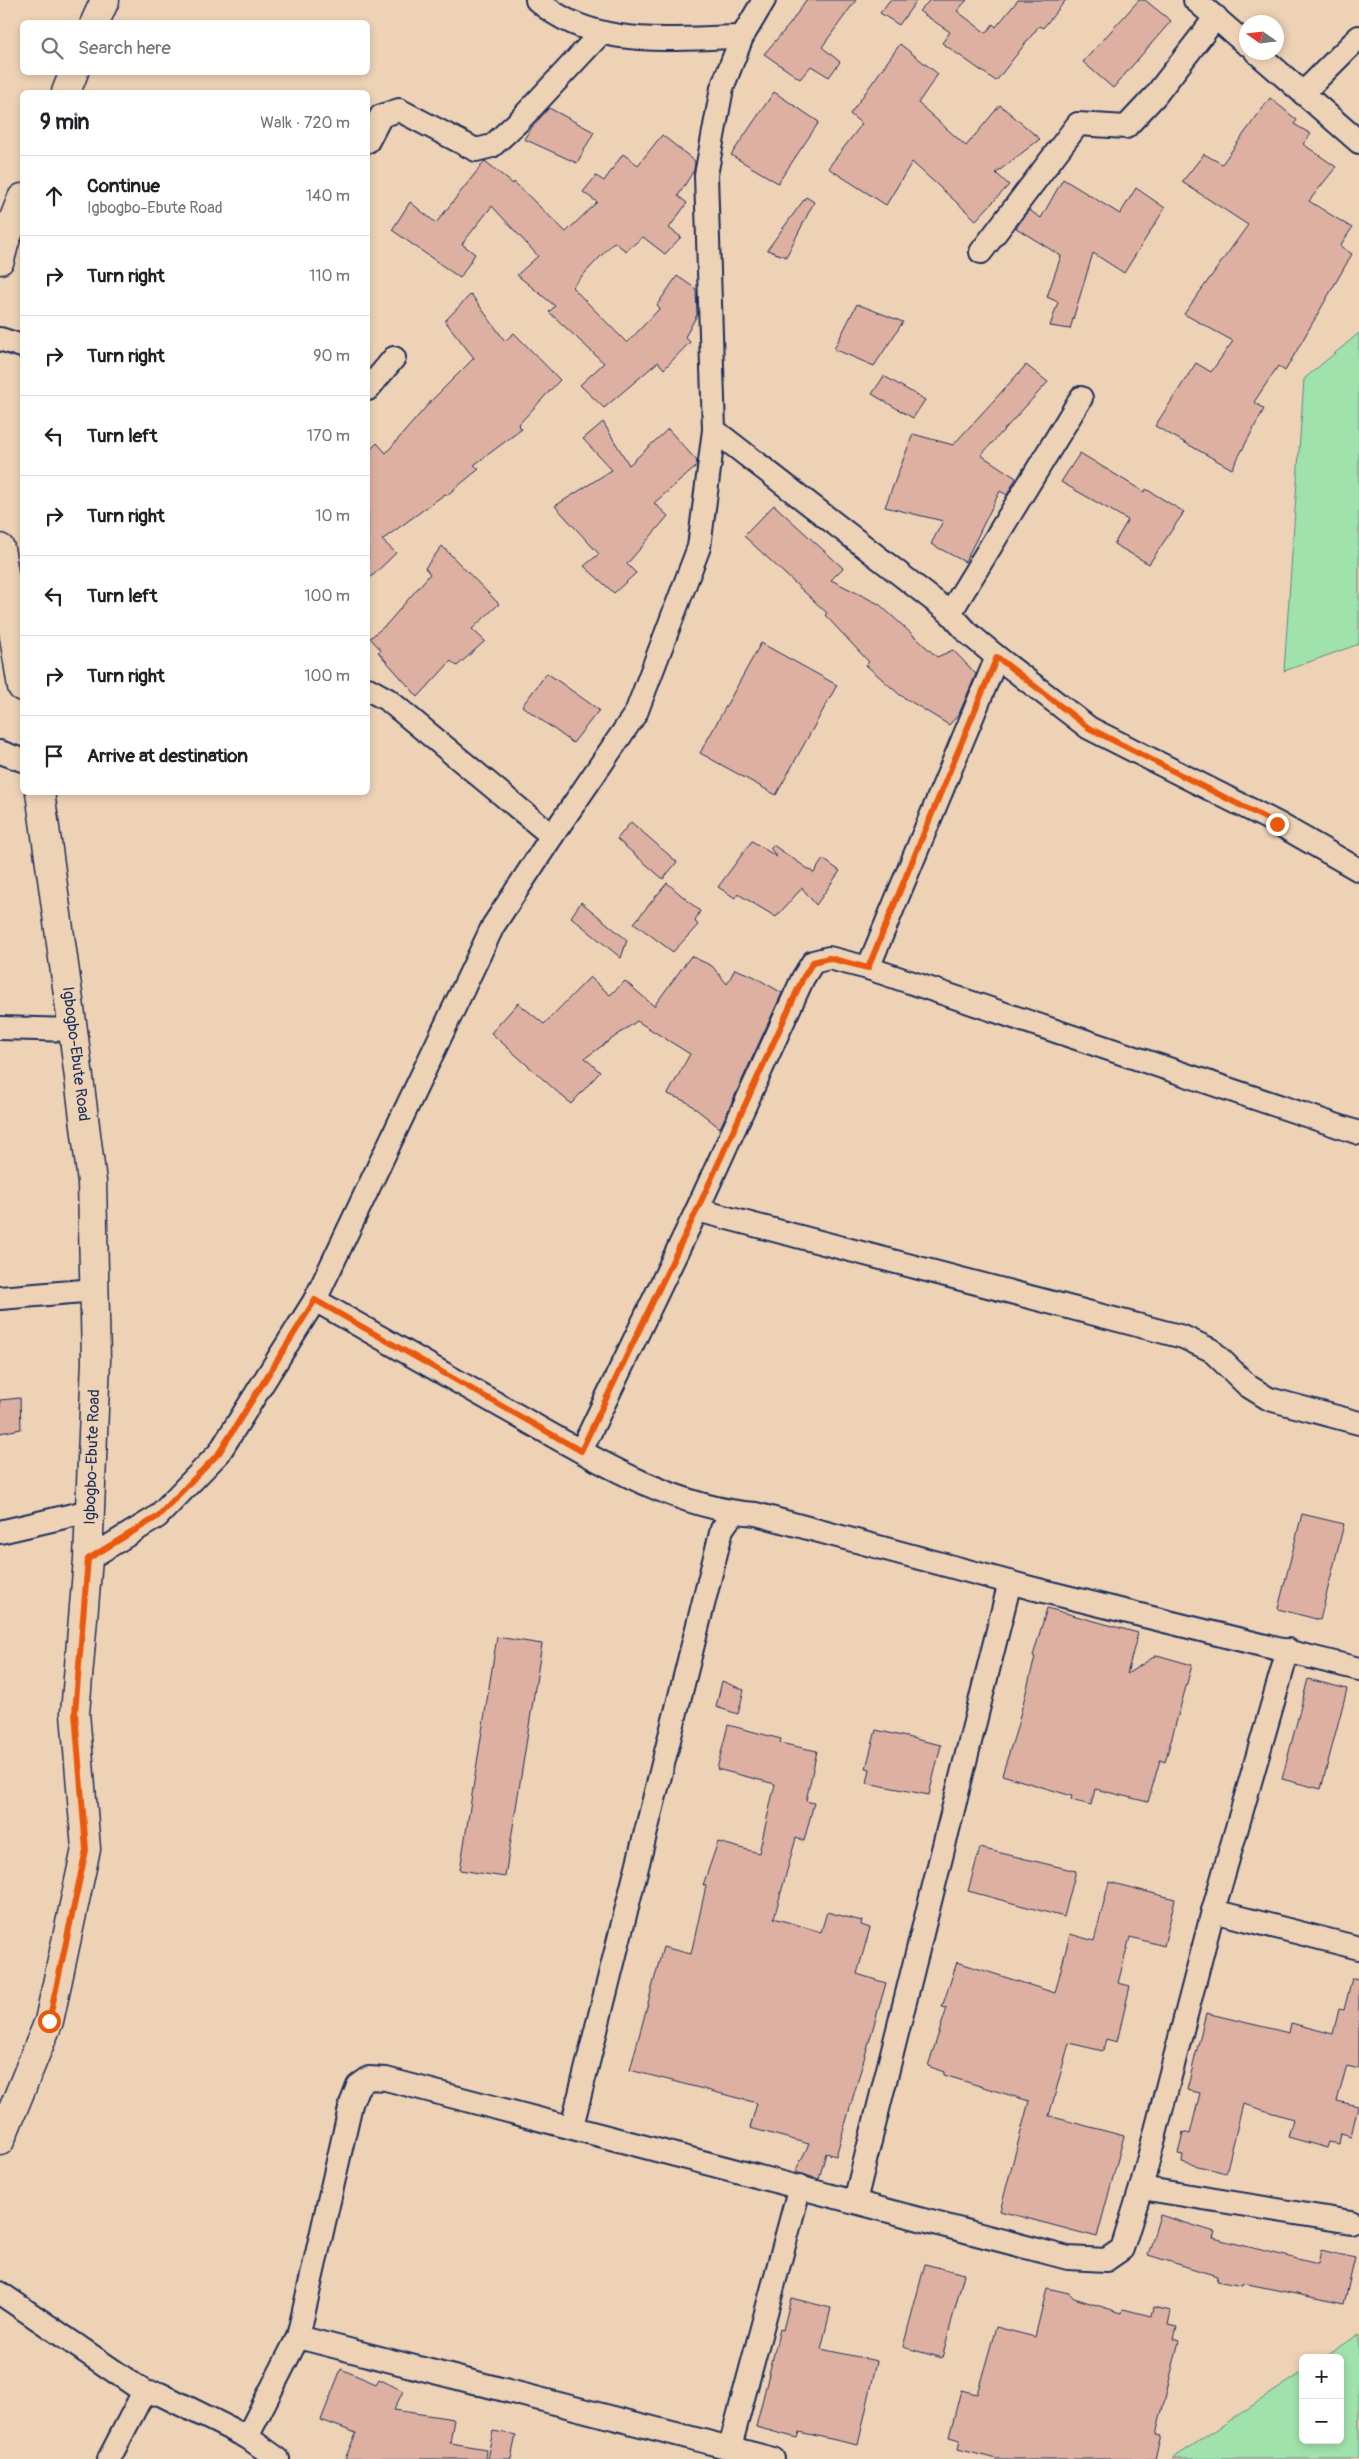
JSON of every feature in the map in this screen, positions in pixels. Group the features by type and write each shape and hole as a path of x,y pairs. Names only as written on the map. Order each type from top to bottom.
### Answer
{"main road":[{"path":"96,20 105,0"},
{"path":"67,90 73,75"},
{"path":"0,260 5,241 20,203"},
{"path":"0,548 16,607 20,660"},
{"name":"Igbogbo-Ebute Road","path":"0,2141 49,2021 86,1850 75,1713 88,1559 96,1360 92,1182 74,1030 40,795"}],"street":[{"path":"537,0 565,20 600,33 641,38 742,37"},
{"path":"88,1559 157,1517 219,1453 315,1300 492,926 636,713 699,547 714,430 706,175 722,88 742,37 764,0"},
{"path":"1195,0 1239,38"},
{"path":"981,252 1078,124 1126,127 1155,96 1216,17"},
{"path":"370,137 381,116 400,110 476,150 492,146 519,121 600,33"},
{"path":"1303,93 1359,37"},
{"path":"1265,60 1359,142"},
{"path":"0,338 20,345"},
{"path":"370,386 394,358"},
{"path":"950,613 1081,398"},
{"path":"714,430 950,613 968,633 997,657 1089,728 1277,824 1359,870"},
{"path":"868,968 997,657"},
{"path":"370,690 388,700 552,836"},
{"path":"0,752 20,759"},
{"path":"581,1451 697,1210 803,978 813,962 829,958 868,968 1359,1133"},
{"path":"0,1028 74,1030"},
{"path":"697,1210 1183,1337 1211,1350 1248,1386 1269,1399 1359,1423"},
{"path":"0,1298 95,1290"},
{"path":"315,1300 581,1451 656,1489 734,1512 756,1514 1010,1582 1359,1669"},
{"path":"0,1532 90,1511"},
{"path":"572,2126 722,1529 734,1512"},
{"path":"855,2201 1010,1582"},
{"path":"246,2437 298,2338 351,2104 358,2086 369,2078 386,2079 572,2126 1068,2258 1106,2260 1122,2249 1141,2188 1213,1911 1288,1650"},
{"path":"1213,1911 1359,1948"},
{"path":"730,2447 800,2186"},
{"path":"1141,2188 1351,2222"},
{"path":"0,2293 146,2393 160,2394 246,2437 278,2459"},
{"path":"298,2338 773,2459"},
{"path":"110,2459 139,2401 146,2393"}],"green space":[{"path":"1359,333 1359,644 1284,671 1304,379"},
{"path":"1359,2334 1359,2459 1172,2459 1299,2375 1299,2444 1344,2444 1344,2354 1330,2354"}],"building":[{"path":"806,0 856,0 822,47 840,62 829,77 811,66 800,79 764,54 790,24"},
{"path":"890,0 917,0 899,25 880,13"},
{"path":"930,0 967,0 957,11 986,33 993,24 996,27 1018,0 1066,0 1043,28 1039,26 996,81 942,43 950,32 919,11"},
{"path":"1139,0 1145,0 1171,21 1113,88 1083,62"},
{"path":"900,44 938,74 918,103 966,146 1000,105 1040,139 996,173 1009,185 976,220 912,162 886,205 828,168 862,124 850,114"},
{"path":"774,92 819,122 778,183 731,155"},
{"path":"1270,98 1297,120 1294,124 1311,134 1303,144 1336,167 1309,201 1352,228 1340,246 1352,254 1285,371 1278,366 1254,402 1264,409 1232,469 1155,426 1196,363 1211,372 1233,341 1184,314 1248,225 1182,182 1204,154 1222,164"},
{"path":"549,108 594,132 577,163 524,139"},
{"path":"662,135 695,161 694,170 678,196 687,203 669,228 681,237 665,254 643,237 626,251 614,242 572,287 627,343 660,308 657,305 677,276 696,289 697,315 685,337 690,342 664,369 658,362 604,408 580,385 604,363 549,312 555,306 517,275 538,256 492,206 462,244 475,254 460,278 392,230 410,202 436,223 485,161 513,184 514,182 566,232 597,202 583,192 596,176 604,181 623,154 638,165"},
{"path":"1063,179 1120,214 1136,188 1165,208 1124,273 1093,253 1070,329 1050,326 1058,302 1047,297 1061,256 1016,228 1029,210 1041,218"},
{"path":"806,197 814,202 786,257 767,250"},
{"path":"471,294 505,341 514,333 560,380 518,425 522,429 474,465 479,469 447,495 445,494 382,540 396,553 370,578 370,450 377,443 386,453 432,400 474,358 445,321"},
{"path":"857,304 903,322 874,366 834,349"},
{"path":"1026,365 1048,382 981,455 1016,478 1007,495 1000,491 965,562 931,544 943,521 885,507 913,434 953,445"},
{"path":"884,376 925,400 913,418 872,394"},
{"path":"603,422 629,465 668,429 697,461 696,467 654,503 668,516 627,564 636,573 614,593 584,566 599,554 555,506 612,470 583,439"},
{"path":"1080,453 1144,492 1146,489 1184,512 1149,564 1114,544 1128,520 1061,482"},
{"path":"774,505 843,568 831,580 879,604 937,657 953,650 976,674 959,714 949,725 900,695 866,665 869,662 825,615 827,613 744,536"},
{"path":"442,546 499,604 472,629 485,641 457,666 451,661 418,697 378,652 381,650 370,638 387,624 430,574 425,568"},
{"path":"761,643 837,685 776,795 700,753"},
{"path":"547,673 599,710 573,743 522,706"},
{"path":"631,822 677,862 663,879 617,839"},
{"path":"752,841 777,857 770,848 773,845 814,873 823,859 840,871 816,905 802,888 776,917 738,894 735,898 718,887"},
{"path":"667,883 700,911 695,921 698,925 673,952 634,923"},
{"path":"581,902 627,940 621,958 571,917"},
{"path":"691,956 712,966 727,984 735,969 753,976 782,993 720,1128 687,1102 668,1094 690,1054 637,1021 585,1058 600,1072 571,1104 491,1033 518,1003 544,1024 590,977 610,995 625,981 654,1006"},
{"path":"20,1398 21,1429 0,1433 0,1400"},
{"path":"1302,1514 1344,1524 1320,1620 1278,1609"},
{"path":"1047,1608 1138,1633 1127,1674 1157,1655 1192,1665 1165,1762 1160,1760 1148,1802 1095,1789 1091,1805 1071,1800 1072,1796 1002,1775 1016,1731 1035,1657 1033,1656"},
{"path":"497,1637 542,1644 505,1877 460,1870"},
{"path":"1308,1679 1347,1689 1321,1789 1282,1779"},
{"path":"722,1681 744,1690 738,1714 716,1707"},
{"path":"728,1725 781,1739 780,1743 817,1751 806,1801 814,1803 804,1841 796,1838 774,1918 821,1932 827,1912 862,1921 861,1925 870,1928 857,1974 886,1983 836,2156 826,2153 819,2179 795,2172 809,2144 750,2128 757,2103 630,2070 663,1947 691,1954 706,1886 703,1885 718,1842 759,1853 775,1784 717,1769"},
{"path":"876,1730 941,1745 929,1795 867,1783 870,1769 866,1768"},
{"path":"980,1848 1076,1871 1064,1917 968,1891"},
{"path":"1109,1882 1175,1899 1164,1946 1130,1937 1118,1983 1130,1986 1117,2042 1106,2039 1103,2051 1069,2043 1049,2116 1124,2136 1097,2237 1000,2211 1029,2101 944,2075 944,2072 928,2066 947,2008 942,2007 957,1962 1055,1993 1070,1934 1094,1941"},
{"path":"1352,1978 1359,1979 1359,2069 1347,2066 1337,2101 1358,2106 1351,2136 1341,2133 1339,2144 1329,2142 1327,2148 1288,2137 1293,2119 1243,2104 1226,2173 1182,2162 1183,2155 1178,2154 1183,2132 1190,2134 1200,2093 1187,2090 1206,2013 1289,2033 1291,2023 1333,2034 1339,2009 1344,2010"},
{"path":"1160,2215 1215,2232 1213,2238 1318,2264 1321,2250 1355,2258 1344,2304 1243,2283 1242,2286 1216,2281 1217,2276 1148,2255"},
{"path":"925,2264 964,2274 942,2358 903,2347"},
{"path":"1047,2288 1069,2293 1074,2298 1122,2313 1123,2309 1151,2316 1153,2307 1171,2311 1168,2325 1177,2327 1174,2339 1179,2341 1156,2435 1161,2436 1155,2459 996,2459 958,2449 960,2440 949,2437 961,2390 977,2394 996,2327 1035,2337"},
{"path":"791,2298 831,2308 821,2349 877,2361 858,2445 799,2432 797,2438 756,2427 780,2329 783,2330"},
{"path":"341,2369 376,2384 379,2379 403,2391 394,2410 454,2419 450,2443 486,2449 485,2459 345,2459 356,2433 321,2420"},
{"path":"493,2431 516,2435 511,2459 487,2459"}],"route":[{"path":"49,2021 86,1850 75,1713 88,1559 157,1517 219,1453 315,1300 581,1451 697,1210 803,978 813,962 829,958 868,968 997,657 1089,728 1277,824"}]}
